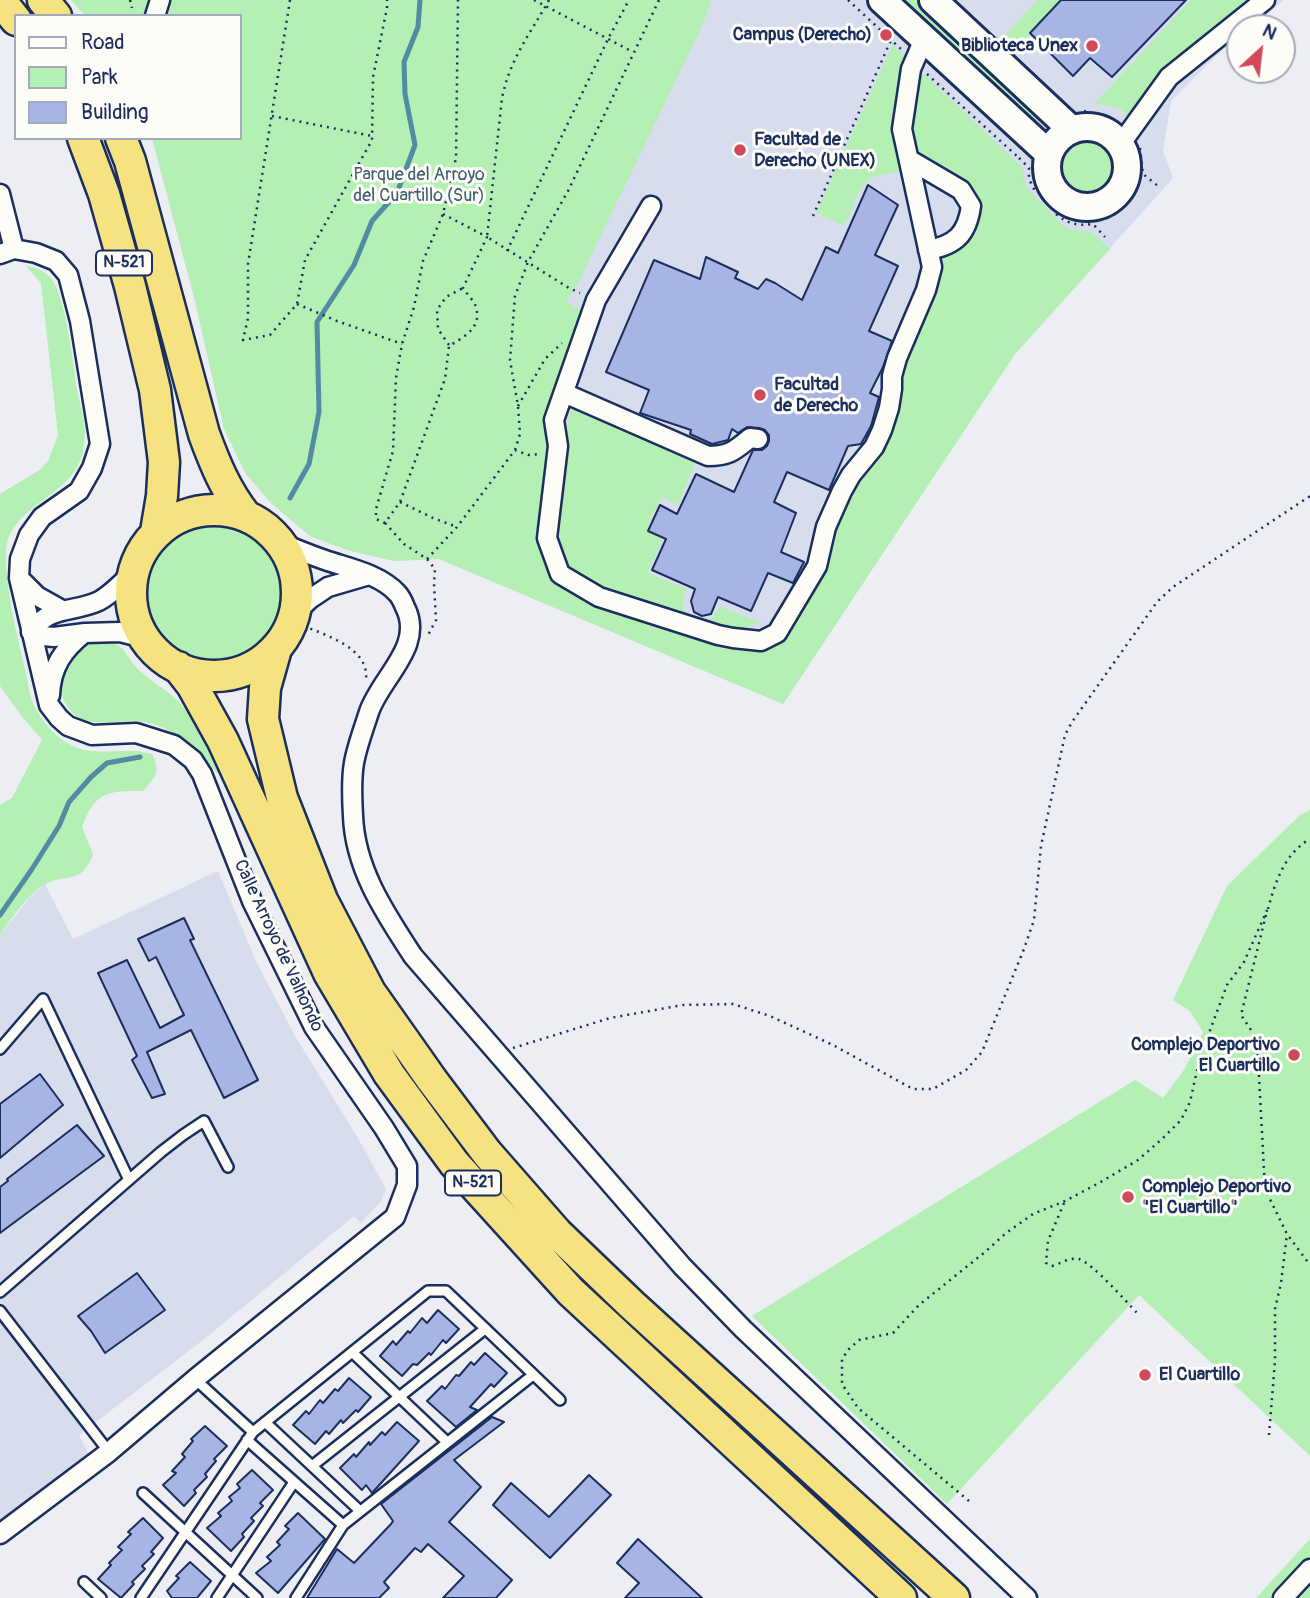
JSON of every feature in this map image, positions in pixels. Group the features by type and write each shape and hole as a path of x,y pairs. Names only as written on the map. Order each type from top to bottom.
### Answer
{"highway":[{"path":"0,0 14,18"},
{"path":"43,0 54,14"},
{"name":"N-521","path":"84,140 104,194 155,390 164,461 156,532"},
{"name":"N-521","path":"125,143 204,434 217,469 234,501 246,516"},
{"name":"N-521","path":"287,629 259,663 236,673 211,676 178,667 155,652 144,638 132,607 133,573 142,551 156,532 165,525 184,515 204,510 226,510 246,516 271,532 281,543 290,559 297,595 287,629 265,688 263,719 282,798 322,900 370,992 486,1153 557,1233 631,1304 954,1598"},
{"name":"N-521","path":"178,667 192,685 223,741 329,973 389,1074 454,1163 571,1292 901,1598"}],"main road":[{"path":"881,0 1049,154"},
{"path":"933,0 1065,123 1098,129 1125,138 1127,169 1122,187 1110,201 1092,208 1073,205 1057,195 1050,185 1047,173 1049,154 1065,123"}],"street":[{"path":"1125,138 1169,77 1265,0"},
{"path":"651,206 596,300 554,420 558,446 547,538 560,574 599,597 718,635 761,641 777,633 817,566 826,527 842,491 851,475 874,447 882,430 889,408 897,358 926,290 932,267 902,129 911,69 924,39"},
{"path":"909,160 961,190 971,206 969,221 961,235 944,247 928,250"},
{"path":"0,194 7,251 36,253 56,261 68,275 80,321 100,444 92,468 79,491 42,517 29,535 20,559 19,578 49,705"},
{"path":"564,393 708,456 723,456 750,438 758,439"},
{"path":"281,543 369,575 388,585 399,594 410,617 410,636 400,662 370,709 354,763 352,792 353,819 360,856 382,908 413,956 674,1256 743,1329 1027,1598"},
{"path":"31,632 38,621 62,610 83,607 102,600 133,573"},
{"path":"287,629 310,599 328,587 369,575"},
{"path":"19,578 37,596 62,610"},
{"path":"31,632 54,637 120,632 144,638"},
{"path":"49,705 50,683 58,663 68,646 85,633"},
{"name":"Calle Arroyo de Valhondo","path":"0,1534 109,1452 395,1217 407,1185 407,1166 314,1027 252,901 202,774 192,760 174,745 136,733 92,735 68,726 49,705"},
{"path":"1283,1598 1310,1569"}],"lane":[{"path":"0,1048 43,999 129,1180"},
{"path":"0,1292 129,1180 204,1121 228,1167"},
{"path":"141,1598 253,1432 428,1291 446,1291 560,1400"},
{"path":"0,1311 109,1452"},
{"path":"312,1466 485,1329"},
{"path":"352,1352 447,1442"},
{"path":"296,1598 343,1525 359,1510 533,1376"},
{"path":"195,1379 253,1432"},
{"path":"265,1422 359,1510"},
{"path":"247,1440 343,1525"},
{"path":"217,1598 294,1482"},
{"path":"143,1493 257,1598"},
{"path":"85,1583 102,1598"}],"path":[{"path":"130,0 132,8"},
{"path":"290,0 248,264 248,318 243,340 270,335 297,304 305,260 372,140 373,77 387,0"},
{"path":"423,645 436,620 435,569 427,559 404,544 385,523 376,519 376,509 393,451 396,378 402,344 414,307 423,261 443,214 456,158 458,0"},
{"path":"534,0 634,52"},
{"path":"385,523 400,502 445,379 449,346 438,329 437,310 446,298 463,288 487,237 506,78 549,0"},
{"path":"508,251 629,0"},
{"path":"427,559 457,527 515,450 520,434 510,360 514,296 528,262 568,191 659,0"},
{"path":"813,216 891,40"},
{"path":"1065,123 1071,101 1084,111 1107,117 1125,138 1141,150 1143,174 1158,187"},
{"path":"272,116 372,136"},
{"path":"1019,158 1029,168 1030,180 1036,193"},
{"path":"443,214 487,237 569,288 596,300"},
{"path":"1056,214 1066,222 1078,226 1093,224 1105,237"},
{"path":"449,346 469,334 476,321 476,306 463,288"},
{"path":"297,304 402,344"},
{"path":"518,406 545,359 562,344 585,332"},
{"path":"515,450 528,455 539,455 558,446"},
{"path":"498,1055 508,1049 611,1018 683,1005 733,1004 770,1016 833,1045 913,1089 933,1089 966,1070 982,1052 1034,920 1041,846 1065,735 1072,722 1157,602 1173,587 1310,496"},
{"path":"400,502 457,527"},
{"path":"287,629 304,626 351,648 360,657 367,671 366,686"},
{"path":"1310,839 1299,845 1285,863 1274,887 1241,1015 1257,1039 1265,1189 1287,1234 1310,1265"},
{"path":"969,1501 858,1408 842,1384 842,1359 859,1339 893,1333 919,1305 1033,1214 1065,1201 1138,1160 1181,1119 1190,1102 1200,1057 1227,985 1244,962 1268,908"},
{"path":"1065,1201 1048,1241 1046,1263 1052,1266 1068,1259 1078,1259 1089,1265 1137,1313"},
{"path":"1269,1435 1275,1361 1275,1309 1287,1234"}],"shaded area":[{"path":"89,0 1284,0 1267,14 1226,14 1226,47 1171,101 1163,151 1173,178 1015,354 783,704 439,559 394,561 347,550 310,536 272,504 246,474 224,429 195,301 153,140 242,140 242,14 96,14"},
{"path":"218,871 256,961 295,1036 386,1189 381,1201 361,1223 354,1216 203,1340 79,1435 90,1457 0,1526 0,935 29,898 45,884 73,939"}],"green space":[{"path":"71,0 152,0 146,14 83,14"},
{"name":"Parque del Arroyo del Cuartillo (Sur)","path":"172,0 711,0 703,24 580,279 566,301 586,314 551,415 543,539 560,580 595,601 764,637 820,556 865,462 940,258 975,210 915,152 908,125 915,80 924,74 1023,168 1025,186 1061,224 1068,229 1092,232 1110,249 1015,354 783,704 439,559 394,561 347,550 310,536 272,504 246,474 224,429 195,301 153,140 242,140 242,14 168,14"},
{"path":"893,0 921,0 1038,108 1038,118 1034,123"},
{"path":"1038,0 1061,0 1019,45 1006,34"},
{"path":"1191,0 1246,0 1231,14 1226,14 1226,18 1148,90 1130,121 1121,109 1095,103"},
{"path":"893,44 908,60 905,171 867,181 847,221 840,224 816,213"},
{"path":"1087,138 1104,143 1112,151 1117,168 1112,185 1104,193 1087,198 1070,193 1062,185 1057,168 1062,151 1070,143"},
{"path":"26,266 45,272 56,286 68,330 85,431 83,453 77,467 58,489 24,516 8,539 8,585 30,692 41,717 64,741 86,750 152,754 157,770 143,791 112,793 92,806 82,827 93,854 88,864 78,875 52,881 38,889 0,935 0,805 12,798 42,740 0,686 0,494 41,469 48,461 58,435 41,283"},
{"path":"574,404 698,456 678,505 662,497 647,527 664,536 648,573 687,589 683,604 689,618 708,621 719,606 761,623 720,631 610,594 588,583 561,561 556,546 555,522 562,450"},
{"path":"212,526 238,531 260,546 275,568 280,594 275,620 260,642 238,657 212,662 186,657 164,642 149,620 144,594 149,568 164,546 186,531"},
{"path":"94,642 119,646 141,672 180,703 199,730 223,780 194,749 172,732 159,726 145,722 84,720 71,711 61,690 64,667 76,649"},
{"name":"Complejo Deportivo \"El Cuartillo\"","path":"1310,810 1310,1456 1139,1295 947,1504 752,1316 1135,1080 1163,1098 1184,1070 1203,1032 1190,1011 1173,1000 1227,886 1300,815"},
{"path":"1310,1539 1310,1598 1256,1598"}],"building":[{"name":"Biblioteca Unex","path":"1061,0 1186,0 1112,77 1090,58 1073,76 1030,33"},
{"name":"Facultad de Derecho","path":"868,185 898,205 875,255 898,266 869,331 892,341 870,393 879,397 871,426 861,444 848,446 829,490 787,472 774,502 796,513 781,552 804,562 793,583 768,573 751,611 718,597 711,614 702,616 694,612 691,601 695,589 652,570 666,539 648,531 660,505 677,514 696,474 734,492 753,450 762,450 767,446 769,435 759,428 747,427 738,433 732,429 728,440 712,444 690,434 691,430 640,413 649,390 606,372 654,260 700,279 706,257 738,272 735,278 758,289 766,279 802,300 826,247 838,253"},
{"path":"184,918 194,939 190,940 258,1080 224,1098 191,1030 147,1052 165,1094 152,1098 132,1060 137,1056 98,973 127,960 160,1028 184,1015 156,957 149,961 138,939"},
{"path":"40,1074 63,1105 0,1158 0,1104"},
{"path":"77,1125 104,1156 0,1233 0,1187"},
{"path":"137,1273 165,1310 105,1353 78,1316"},
{"path":"438,1310 459,1329 446,1343 443,1340 431,1355 429,1353 417,1365 413,1364 402,1376 380,1356 393,1341 396,1345 408,1331 410,1333 422,1318 427,1323"},
{"path":"485,1353 507,1373 494,1387 491,1384 470,1407 477,1410 456,1427 427,1401 442,1386 445,1389 471,1362 474,1365"},
{"path":"349,1378 371,1397 358,1412 356,1410 343,1423 341,1420 329,1434 326,1431 315,1444 293,1425 306,1411 309,1414 320,1400 323,1403 335,1389 338,1391"},
{"path":"492,1417 504,1422 454,1460 481,1487 449,1522 512,1580 496,1598 443,1598 464,1576 428,1544 421,1552 415,1548 384,1582 389,1588 379,1598 307,1598 337,1549 354,1563 391,1524 393,1521 381,1504"},
{"path":"397,1422 419,1441 372,1493 366,1485 362,1490 340,1468 382,1432 385,1435"},
{"path":"205,1426 227,1446 214,1459 216,1461 205,1474 207,1477 194,1490 196,1493 184,1506 163,1485 176,1473 172,1471 185,1457 182,1454 193,1441 191,1439"},
{"path":"252,1470 273,1490 260,1503 263,1506 251,1518 254,1521 231,1551 207,1528 221,1516 218,1513 232,1501 229,1497 240,1488 237,1484"},
{"path":"589,1475 611,1495 550,1558 493,1505 511,1483 549,1517"},
{"path":"298,1513 325,1539 278,1593 256,1573 271,1561 267,1557 280,1545 277,1542 289,1529 285,1526"},
{"path":"143,1518 163,1538 151,1552 154,1554 142,1566 145,1569 121,1598 98,1579 122,1550 118,1547 131,1534 128,1532"},
{"path":"638,1539 702,1598 625,1598 639,1583 617,1563"},
{"path":"190,1562 211,1581 197,1598 172,1598 167,1591 179,1578 176,1576"}],"waterway":[{"path":"290,498 309,464 319,412 317,322 354,265 372,221 397,193 415,145 405,94 404,62 418,27 420,0"},
{"path":"0,915 59,826 69,802 91,777 107,763 140,757"}],"place":[{"name":"Campus (Derecho)","path":"886,35"},
{"name":"Biblioteca Unex","path":"1092,46"},
{"name":"Facultad de Derecho (UNEX)","path":"740,150"},
{"name":"Facultad de Derecho","path":"760,395"},
{"name":"Complejo Deportivo El Cuartillo","path":"1294,1055"},
{"name":"Complejo Deportivo \"El Cuartillo\"","path":"1128,1197"},
{"name":"El Cuartillo","path":"1145,1375"}]}
